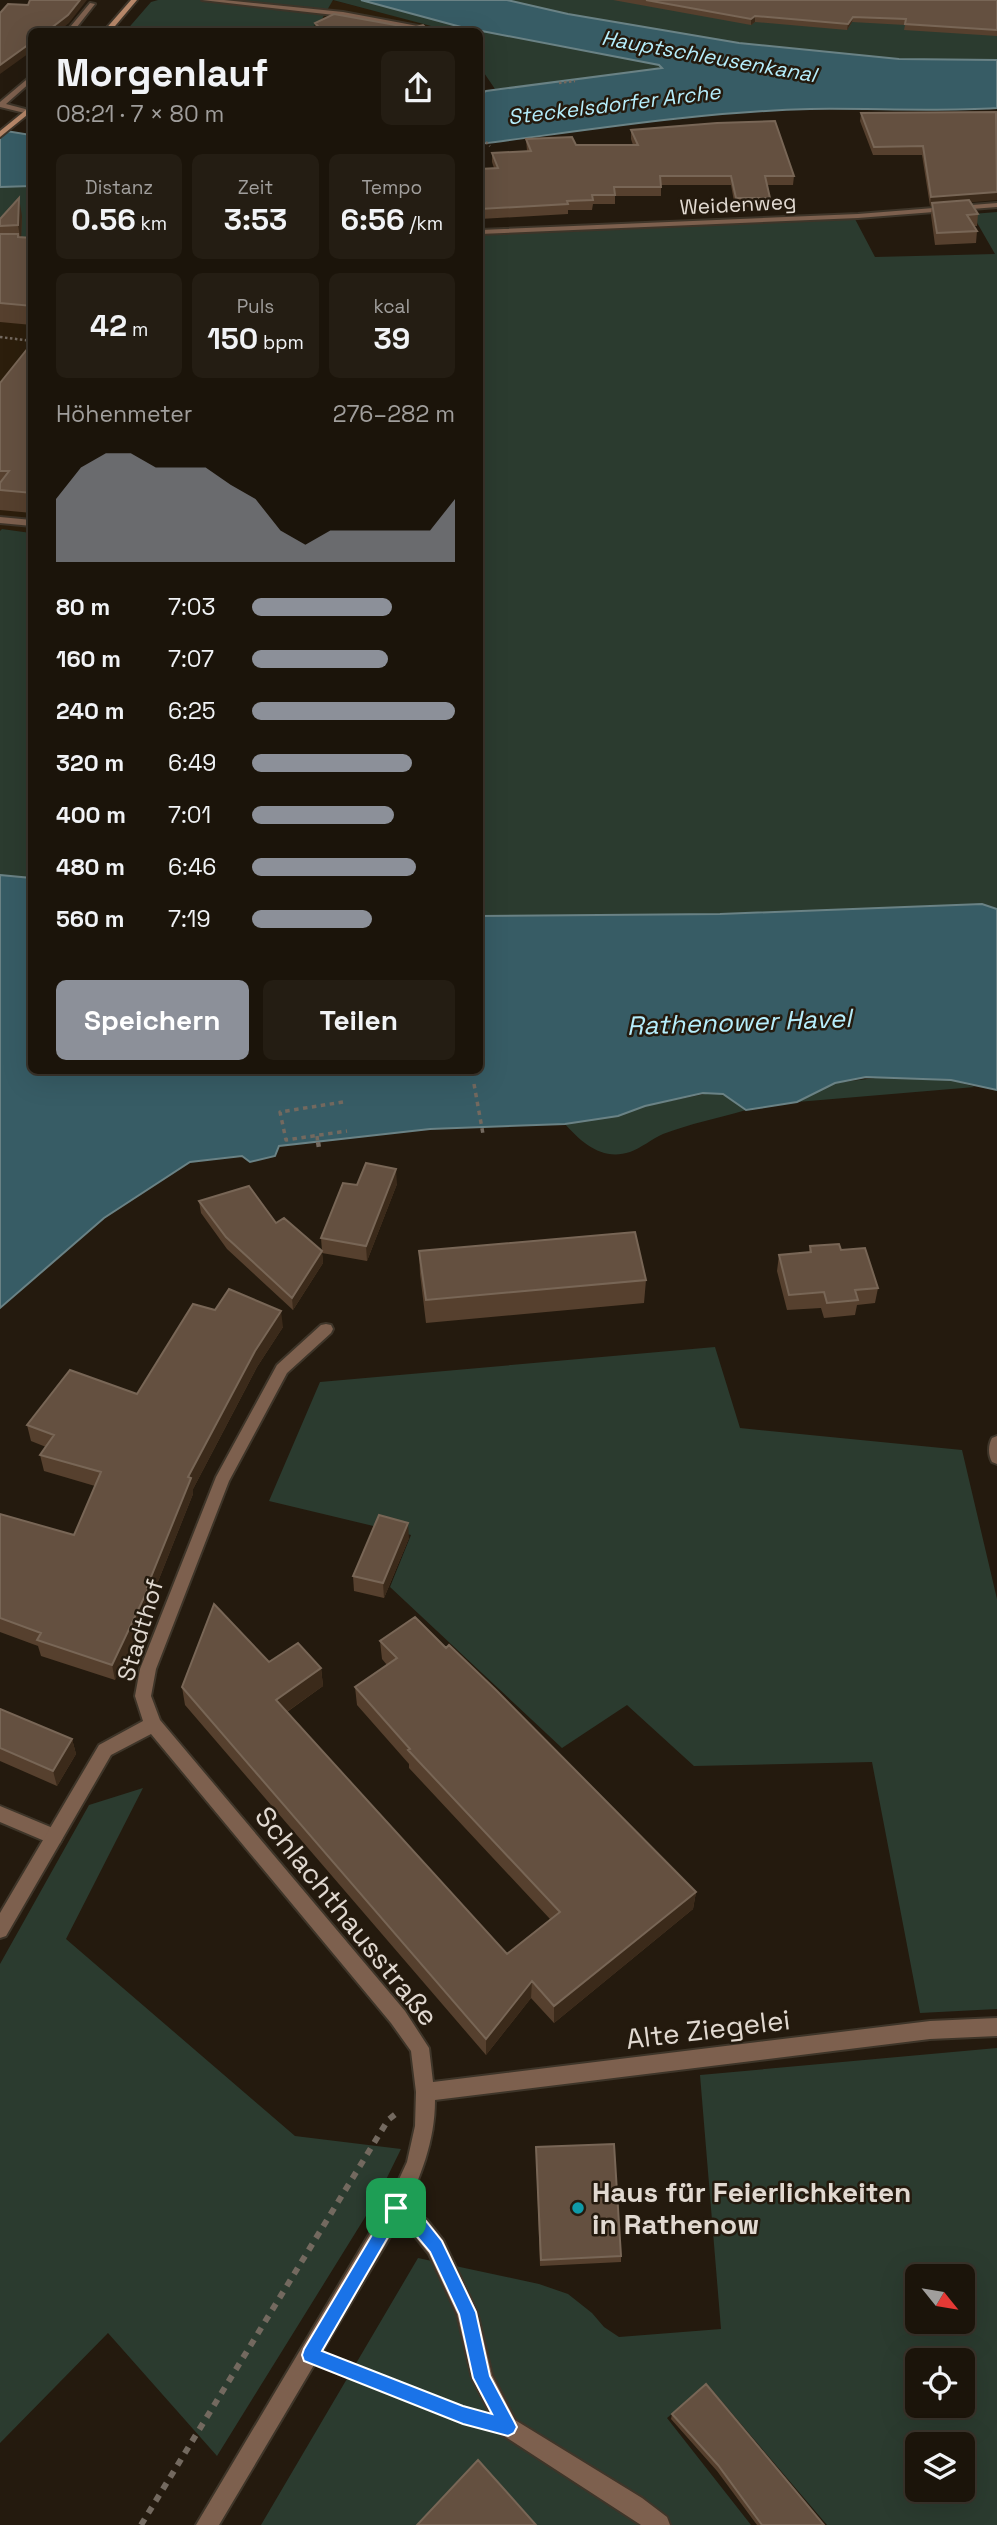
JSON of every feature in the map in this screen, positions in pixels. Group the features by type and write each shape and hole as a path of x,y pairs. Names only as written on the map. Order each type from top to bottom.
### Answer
{"main road":[{"path":"110,28 134,0"},
{"path":"0,135 28,110"}],"street":[{"path":"205,0 343,14 420,27"},
{"path":"72,28 92,4"},
{"path":"334,20 343,14"},
{"path":"28,81 1,105 28,109"},
{"name":"Weidenweg","path":"483,232 845,217 997,205"},
{"path":"0,520 28,523"},
{"name":"Stadthof","path":"153,1724 143,1696 148,1669 221,1481 282,1369 326,1329"},
{"path":"997,1442 997,1458"},
{"path":"0,1930 105,1750 153,1724"},
{"name":"Schlachthausstraße","path":"153,1724 398,2017 420,2048 425,2092 425,2126 416,2163 396,2208 207,2525"},
{"path":"0,1814 54,1836"},
{"name":"Alte Ziegelei","path":"425,2092 930,2030 997,2027"},
{"path":"396,2208 420,2227 436,2246 467,2312 482,2378 508,2427 634,2506 659,2525"}],"path":[{"path":"562,77 568,82"},
{"path":"559,83 575,81"},
{"path":"486,142 490,146"},
{"path":"0,337 28,340"},
{"path":"474,1084 483,1134"},
{"path":"343,1102 280,1112 286,1140 347,1131"},
{"path":"317,1136 319,1148"},
{"path":"141,2525 388,2120 425,2092"},
{"path":"310,2355 463,2415 508,2427"}],"shaded area":[{"path":"332,0 443,28 312,28 322,18"},
{"path":"28,251 28,533 2,529 0,531 0,252"}],"green space":[{"path":"333,0 322,19 312,28 128,28 151,2"},
{"path":"333,0 361,0 466,28 439,28"},
{"path":"507,0 997,0 997,60 899,59 739,43 568,14"},
{"path":"483,31 659,65 663,69 495,89 483,71"},
{"path":"28,186 28,243 0,244 0,187"},
{"path":"997,212 997,909 982,904 720,914 483,916 483,235 855,219 875,257 995,254 972,214"},
{"path":"2,529 28,533 28,878 0,875"},
{"path":"891,1076 951,1080 975,1087 797,1102 835,1083"},
{"path":"715,1092 730,1098 746,1110 663,1134 630,1152 602,1152 578,1138 565,1124 618,1116 645,1106"},
{"path":"715,1347 740,1428 962,1450 997,1599 997,2009 920,2013 872,1762 694,1766 627,1705 562,1748 390,1587 411,1535 269,1501 320,1382"},
{"path":"143,1788 66,1939 295,2136 401,2149 377,2198 217,2456 108,2333 0,2443 0,1964 89,1805"},
{"path":"997,2048 997,2525 827,2525 707,2384 667,2418 751,2525 261,2525 418,2258 539,2284 568,2294 619,2337 721,2329 700,2075"}],"water":[{"path":"361,0 507,0 568,14 739,43 899,59 997,60 997,108 768,111 644,122 483,144 483,92 486,91 662,68 659,65 483,31 483,28 461,27"},
{"path":"0,130 28,135 28,186 0,187"},
{"name":"Rathenower Havel","path":"0,875 28,878 28,1074 483,1074 483,916 720,914 982,904 997,909 997,1090 951,1080 866,1077 835,1083 797,1102 746,1110 723,1094 703,1093 645,1106 618,1116 565,1124 430,1129 279,1146 275,1156 250,1162 242,1156 190,1162 104,1218 0,1308"}],"building":[{"path":"30,0 80,0 68,15 51,28 28,28 28,45 0,65 0,13 8,4 28,5"},
{"path":"646,0 997,0 997,30 905,24 906,19 853,17 848,24 755,16 751,19"},
{"path":"334,14 412,28 319,28 315,23"},
{"path":"996,112 997,192 931,197 923,146 874,147 861,113"},
{"path":"775,121 794,176 765,176 770,198 736,198 731,176 660,176 661,187 614,187 615,195 592,195 593,200 483,209 483,169 498,168 492,153 531,151 526,139 572,137 576,145 638,145 631,130"},
{"path":"19,198 18,225 0,226 0,219"},
{"path":"969,200 978,214 967,215 977,231 937,233 932,203"},
{"path":"0,234 18,234 18,237 28,238 28,306 0,303"},
{"path":"28,348 28,493 0,490 0,483 9,471 0,471 0,383"},
{"path":"366,1163 396,1169 366,1246 321,1238 343,1183 357,1185"},
{"path":"249,1186 276,1223 284,1218 322,1251 292,1298 226,1237 199,1201"},
{"path":"635,1232 646,1280 426,1300 419,1251"},
{"path":"839,1244 841,1250 865,1248 878,1288 855,1290 858,1300 827,1303 824,1292 789,1295 779,1255 811,1252 810,1246"},
{"path":"229,1289 281,1311 255,1351 188,1477 191,1478 149,1587 112,1665 37,1640 41,1633 0,1618 0,1514 74,1535 101,1472 40,1455 54,1435 27,1425 70,1370 137,1394 193,1304 215,1310"},
{"path":"379,1515 408,1523 383,1583 353,1576"},
{"path":"214,1604 269,1662 298,1643 321,1668 276,1700 507,1954 560,1912 408,1750 410,1749 355,1687 397,1658 380,1641 415,1617 446,1648 449,1645 496,1690 696,1892 554,2006 532,1981 486,2039 182,1687"},
{"path":"0,1709 72,1739 53,1771 0,1748"},
{"name":"Haus für Feierlichkeiten in Rathenow","path":"614,2144 621,2256 541,2260 536,2147"},
{"path":"706,2384 824,2525 762,2525 718,2465 672,2414"},
{"path":"478,2460 536,2525 417,2525"}],"place":[{"name":"Haus für Feierlichkeiten in Rathenow","path":"578,2208"}],"route":[{"path":"396,2208 420,2227 436,2246 467,2312 482,2378 508,2427 463,2415 310,2355 396,2208"}],"water label":[{"name":"Hauptschleusenkanal","path":"709,56"},
{"name":"Steckelsdorfer Arche","path":"614,104"}]}
